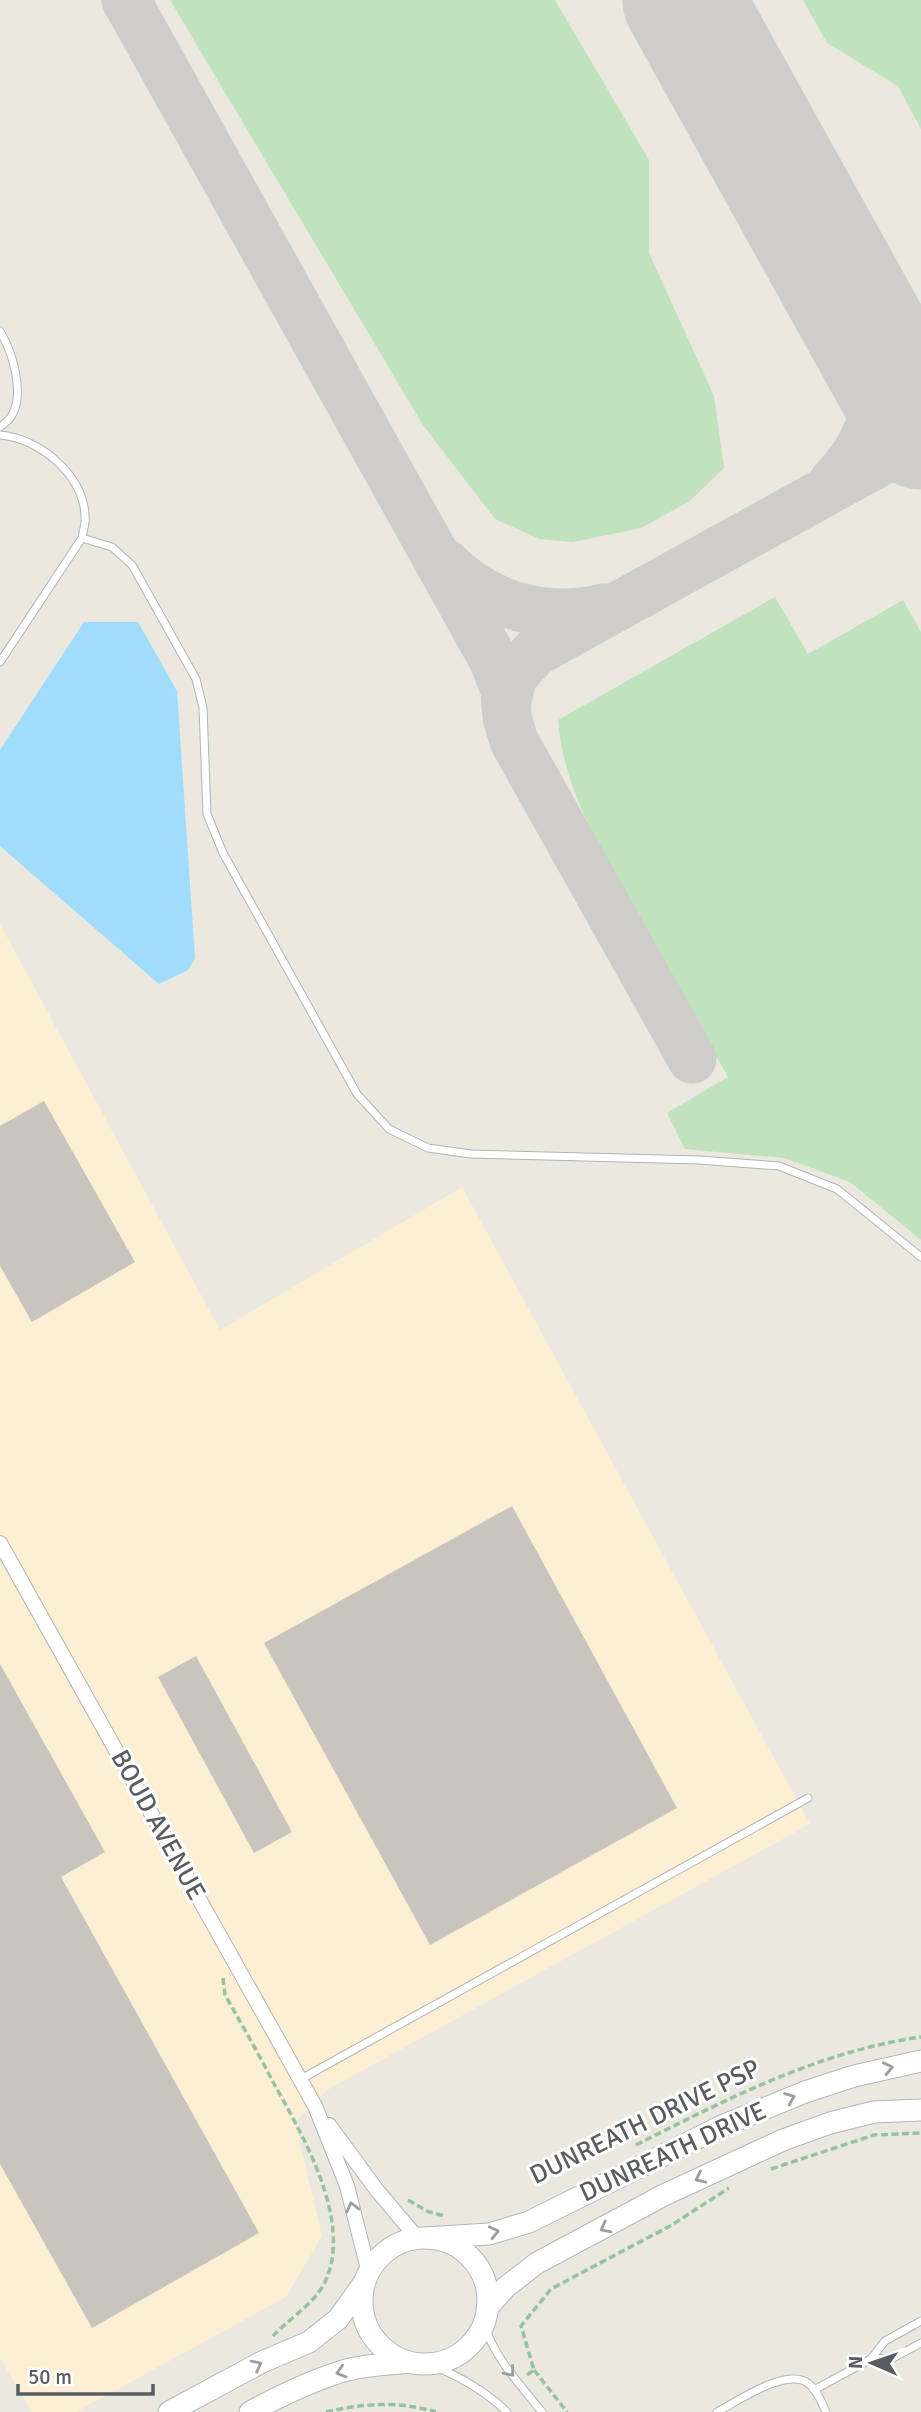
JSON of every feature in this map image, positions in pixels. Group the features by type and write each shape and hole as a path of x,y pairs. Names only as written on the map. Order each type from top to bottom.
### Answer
{"main road":[{"name":"DUNREATH DRIVE","path":"422,2238 489,2234 529,2222 733,2121 854,2076 921,2061"},
{"name":"DUNREATH DRIVE","path":"485,2316 506,2287 537,2263 664,2195 783,2140 830,2123 874,2112 921,2110"},
{"path":"169,2412 256,2365 309,2342 338,2319 377,2260 389,2249 403,2242 422,2238 446,2242 465,2252 479,2268 486,2288 485,2316 468,2347 451,2359 430,2364 408,2362 338,2372 250,2412"},
{"path":"367,2277 362,2301 365,2322 375,2340 390,2354 408,2362"}],"street":[{"name":"BOUD AVENUE","path":"0,1543 315,2106 376,2189 422,2238"},
{"name":"BOUD AVENUE","path":"315,2106 347,2186 367,2277"}],"lane":[{"path":"0,331 12,357 16,396 13,414 0,427"},
{"path":"0,435 9,435 32,444 53,459 69,475 82,499 85,517 82,538 0,662"},
{"path":"82,538 112,548 132,565 196,679 204,708 207,814 223,853 357,1094 389,1129 428,1148 471,1154 699,1160 779,1166 837,1189 921,1257"},
{"path":"300,2080 808,1798"},
{"path":"485,2316 488,2339 500,2360 541,2412"},
{"path":"814,2390 871,2359 885,2341 921,2321"},
{"path":"871,2359 892,2358 921,2343"},
{"path":"430,2364 482,2391 507,2412"},
{"path":"717,2412 780,2380 792,2378 801,2379 814,2390 826,2412"}],"path":[{"path":"217,1967 224,1979 225,1995 308,2146 331,2216 330,2262 324,2282 310,2301 268,2341 256,2365"},
{"name":"DUNREATH DRIVE PSP","path":"628,2149 712,2106 773,2079 859,2050 921,2037"},
{"path":"768,2170 874,2135 921,2133"},
{"path":"567,2412 532,2371 522,2322 551,2289 670,2226 734,2185"},
{"path":"401,2193 410,2202 446,2217"},
{"path":"326,2412 366,2404 436,2412"}],"shaded area":[{"path":"0,924 220,1330 462,1187 810,1824 327,2090 295,2122 322,2236 286,2297 76,2412 32,2412 0,2358"}],"green space":[{"path":"170,0 555,0 649,160 649,253 714,396 724,468 690,501 641,528 573,542 540,539 495,519 423,425"},
{"path":"803,0 921,0 921,129 898,86 827,43"},
{"path":"775,597 808,654 903,600 921,632 921,1240 850,1182 784,1158 685,1149 667,1113 728,1077 600,847 577,798 562,746 558,720"}],"water":[{"path":"84,622 138,622 177,691 195,958 188,970 159,984 0,846 0,750"}],"building":[{"path":"44,1101 135,1262 32,1322 0,1266 0,1126"},
{"path":"512,1506 677,1808 430,1945 264,1643"},
{"path":"196,1656 292,1832 254,1853 158,1677"},
{"path":"0,1664 105,1852 61,1877 259,2233 92,2328 0,2164"}],"taxiway":[{"path":"126,0 493,659 505,690 507,717 514,741 692,1059"},
{"path":"833,482 863,441 870,426 877,394 874,354 858,314"},
{"path":"860,317 894,349 921,367"},
{"path":"506,704 513,676 535,652 921,439"},
{"path":"445,563 480,590 518,607 560,613 603,608"}],"runway":[{"path":"683,0 921,429"}]}
